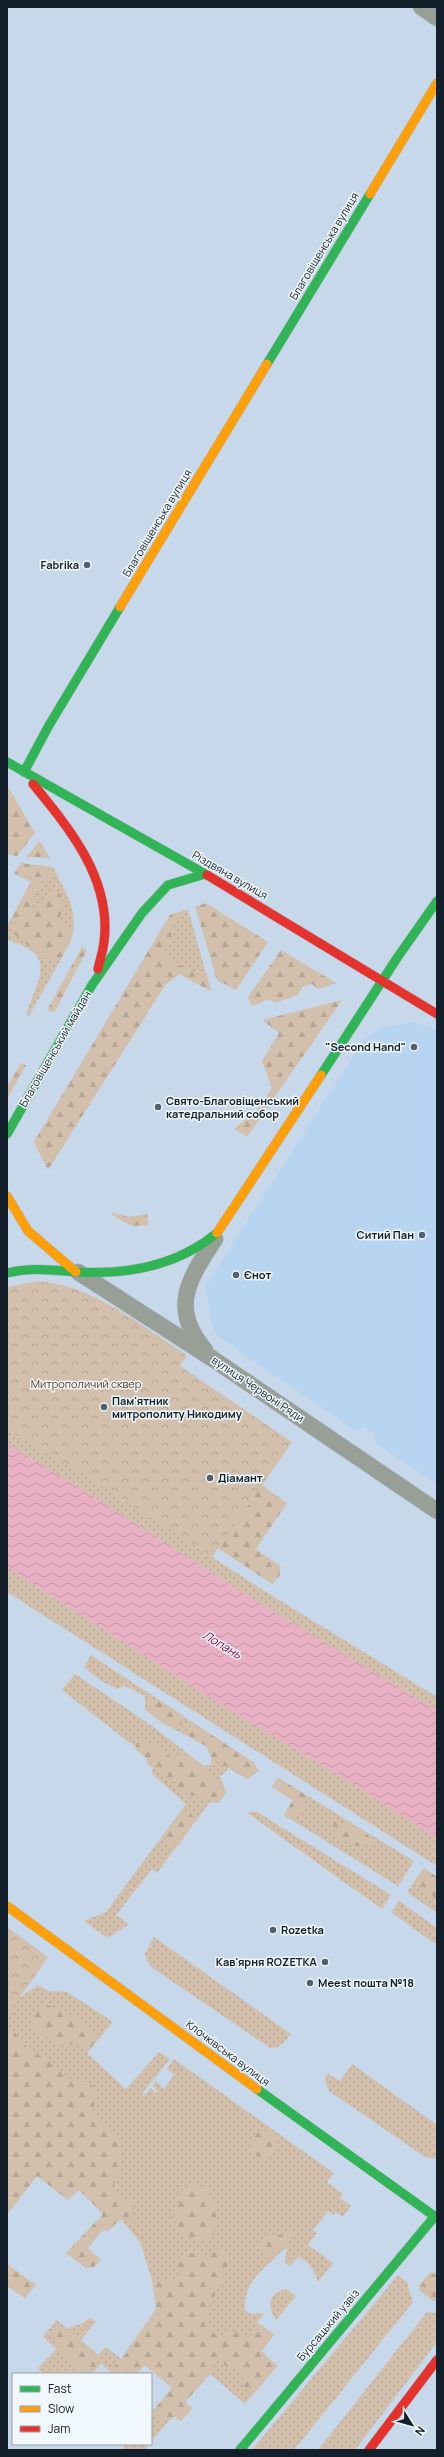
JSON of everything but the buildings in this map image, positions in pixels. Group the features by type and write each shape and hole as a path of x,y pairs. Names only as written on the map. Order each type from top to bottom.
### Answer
{"street":[{"path":"421,7 437,18"},
{"name":"Благовіщенська вулиця","path":"24,772 48,727 437,83"},
{"name":"Різдвяна вулиця","path":"7,762 205,874 437,1014"},
{"path":"24,772 68,826 84,854 103,899 106,919 105,948 92,986"},
{"path":"92,986 156,896 168,885 205,874"},
{"path":"213,1359 192,1331 186,1319 184,1307 189,1283 194,1272 382,981 437,901"},
{"name":"Благовіщенський майдан","path":"7,1134 92,986"},
{"path":"7,1196 28,1231 76,1272"},
{"path":"7,1273 40,1268 76,1272 109,1273 160,1266 192,1253 206,1244 221,1230"},
{"name":"вулиця Червоні Ряди","path":"76,1272 213,1359 437,1511"},
{"name":"Клочківська вулиця","path":"7,1906 273,2101 436,2217"},
{"name":"Бурсацький узвіз","path":"240,2450 436,2217"},
{"path":"370,2450 437,2360"}],"shaded area":[{"path":"410,1022 429,1026 437,1031 437,1484 376,1444 375,1434 365,1427 360,1430 354,1430 219,1337 213,1329 205,1287 364,1040 376,1029"}],"green space":[{"path":"7,785 35,833 17,856 7,854"},
{"path":"40,841 50,858 26,857"},
{"path":"21,863 53,867 67,895 73,913 74,922 70,943 29,1016 26,1015 39,979 39,960 34,952 7,940 7,926 31,882 14,873"},
{"path":"21,863 54,868 51,874 42,882 31,906 35,910 46,897 56,890 61,895 63,905 60,919 72,930 70,943 61,958 52,960 42,956 10,929 11,920 31,882 14,873"},
{"path":"206,903 268,942 236,990 217,980 195,907"},
{"path":"188,909 211,991 179,974 165,985 48,1170 34,1142 170,915"},
{"path":"180,912 179,916 170,926 173,945 166,946 164,953 173,964 188,967 195,974 201,974 207,977 211,991 179,974 165,985 48,1170 34,1142 170,915"},
{"path":"82,947 87,950 54,1013 47,1010"},
{"path":"281,950 336,983 318,989 312,984 302,987 298,995 275,1003 269,999 252,1006 248,997"},
{"path":"342,1000 247,1137 234,1129 258,1109 272,1088 262,1061 279,1033 262,1020"},
{"path":"21,1063 26,1065 7,1099 7,1087"},
{"path":"114,1213 128,1217 147,1214 149,1225 132,1226 110,1214"},
{"name":"Митрополичий сквер","path":"38,1281 59,1284 78,1290 98,1299 134,1320 187,1355 180,1366 292,1442 212,1557 92,1479 7,1430 7,1287"},
{"path":"7,1430 92,1479 266,1592 437,1697 437,1711 238,1590 105,1504 7,1444"},
{"path":"277,1463 262,1485 287,1503 256,1549 281,1567 279,1577 272,1584 186,1527"},
{"path":"7,1567 204,1694 358,1787 437,1839 437,1866 7,1592"},
{"path":"91,1655 253,1762 259,1771 247,1779 229,1768 220,1777 226,1792 219,1803 210,1802 157,1873 152,1869 116,1915 129,1924 111,1936 106,1937 84,1921 106,1912 186,1804 152,1774 153,1761 62,1690 75,1674 152,1726 204,1766 210,1765 212,1758 206,1746 163,1723 145,1710 145,1696 125,1686 117,1689 100,1680 84,1667"},
{"path":"150,1699 160,1700 184,1716 181,1724 171,1727 145,1710"},
{"path":"195,1724 253,1762 256,1766 247,1779 212,1758 206,1746 189,1736"},
{"path":"145,1740 172,1758 189,1756 226,1792 219,1803 187,1794 177,1787 174,1781 148,1765 146,1758 135,1749 138,1741"},
{"path":"278,1778 414,1861 398,1886 284,1815 293,1800 272,1787"},
{"path":"278,1778 308,1796 303,1808 289,1819 284,1815 293,1800 272,1787"},
{"path":"184,1812 190,1813 195,1819 191,1828 178,1846 170,1846 166,1838 178,1815"},
{"path":"246,1812 257,1812 391,1895 382,1909"},
{"path":"334,1822 351,1825 362,1830 370,1838 371,1843 359,1846 347,1843 338,1835 332,1824"},
{"path":"424,1868 437,1877 437,1913 407,1892"},
{"path":"424,1868 437,1877 437,1898 424,1893 413,1883"},
{"path":"399,1901 437,1928 437,1945 391,1912"},
{"path":"7,1927 48,1957 7,2015"},
{"path":"154,1937 291,2034 279,2046 270,2048 154,1969 149,1964 145,1954"},
{"path":"43,1965 19,1998 38,1985 48,1991 67,1992 113,2022 87,2053 126,2089 159,2052 170,2059 142,2094 144,2096 151,2088 156,2093 158,2092 153,2086 156,2081 164,2089 174,2075 167,2069 174,2059 334,2173 327,2182 343,2194 340,2198 351,2206 343,2217 336,2212 333,2215 328,2211 313,2230 317,2233 308,2245 333,2263 318,2282 311,2267 302,2259 298,2257 290,2266 287,2265 285,2261 287,2248 256,2276 249,2288 245,2302 245,2310 251,2314 265,2313 257,2322 274,2335 261,2351 277,2366 245,2404 210,2374 185,2402 192,2408 181,2421 173,2416 152,2441 152,2412 172,2388 145,2365 137,2373 108,2373 110,2371 101,2364 93,2373 72,2373 70,2371 68,2373 43,2373 38,2368 56,2349 43,2337 56,2320 67,2328 81,2324 90,2318 96,2321 81,2340 98,2355 106,2347 121,2359 156,2309 153,2284 141,2244 121,2219 7,2117 7,1968"},
{"path":"46,2005 72,2015 84,2022 93,2030 95,2040 87,2053 77,2044 55,2045 33,2027 31,2017 38,2008"},
{"path":"7,2023 31,2052 48,2059 67,2077 92,2085 96,2098 91,2112 103,2127 118,2139 122,2152 122,2170 111,2189 117,2196 132,2202 131,2218 121,2219 108,2231 102,2231 88,2248 101,2260 94,2267 86,2268 66,2253 103,2214 79,2190 68,2200 37,2176 7,2215"},
{"path":"352,2064 437,2125 437,2159 425,2157 329,2091 325,2081 327,2073 340,2081"},
{"path":"261,2129 269,2131 277,2138 277,2148 262,2160 254,2152 251,2140"},
{"path":"190,2185 207,2188 217,2208 213,2235 201,2244 177,2229 172,2217 179,2203 180,2191"},
{"path":"291,2232 294,2234 293,2240 270,2262 262,2254 261,2243 266,2235 285,2235"},
{"path":"220,2249 230,2260 207,2313 211,2330 217,2336 226,2335 235,2330 245,2338 251,2331 258,2330 263,2326 274,2335 261,2352 277,2366 254,2394 246,2389 243,2384 244,2379 239,2371 228,2368 216,2357 210,2364 215,2369 185,2402 192,2408 181,2421 174,2416 170,2420 164,2421 159,2417 155,2409 172,2388 145,2365 137,2373 108,2373 125,2355 156,2309 152,2279 173,2278 180,2276 178,2259 184,2253 199,2254 203,2259"},
{"path":"7,2264 36,2285 25,2298 7,2286"},
{"path":"436,2272 437,2301 433,2301 420,2291 419,2285 430,2273"},
{"path":"432,2274 437,2276 437,2298 432,2300 422,2291 421,2286 426,2277"},
{"path":"398,2275 407,2282 413,2302 294,2450 252,2450"},
{"path":"286,2289 296,2296 276,2320 271,2310 271,2301 276,2294"},
{"path":"427,2312 437,2313 437,2342 355,2450 318,2450"},
{"path":"59,2325 67,2331 75,2330 78,2344 96,2355 98,2363 93,2370 82,2373 69,2360 54,2341 49,2333"},
{"path":"125,2445 149,2445 145,2450 121,2450"}],"water":[{"name":"Лопань","path":"7,1444 105,1504 238,1590 437,1711 437,1839 358,1787 204,1694 7,1567"}],"traffic: fast":[{"path":"267,364 370,194"},
{"path":"24,772 48,727 120,607"},
{"path":"7,762 207,875"},
{"path":"7,1134 92,985 142,913 168,885 205,874"},
{"path":"321,1075 397,958 437,901"},
{"path":"7,1273 33,1270 96,1273 133,1270 169,1261 202,1244 217,1233"},
{"path":"257,2089 437,2218"},
{"path":"240,2450 435,2216"}],"traffic: slow":[{"path":"370,194 437,83"},
{"path":"120,607 267,364"},
{"path":"217,1233 321,1075"},
{"path":"7,1196 28,1231 76,1272"},
{"path":"7,1906 257,2089"}],"traffic: jam":[{"path":"33,784 74,837 95,877 101,897 105,919 104,942 98,969"},
{"path":"207,875 437,1014"},
{"path":"369,2450 437,2360"}],"place":[{"name":"Fabrika","path":"87,565"},
{"name":"\"Second Hand\"","path":"414,1047"},
{"name":"Свято-Благовіщенський катедральний собор","path":"158,1107"},
{"name":"Ситий Пан","path":"422,1235"},
{"name":"Єнот","path":"236,1275"},
{"name":"Пам'ятник митрополиту Никодиму","path":"104,1407"},
{"name":"Діамант","path":"210,1478"},
{"name":"Rozetka","path":"273,1930"},
{"name":"Кав'ярня ROZETKA","path":"325,1962"},
{"name":"Meest пошта №18","path":"310,1983"}]}
